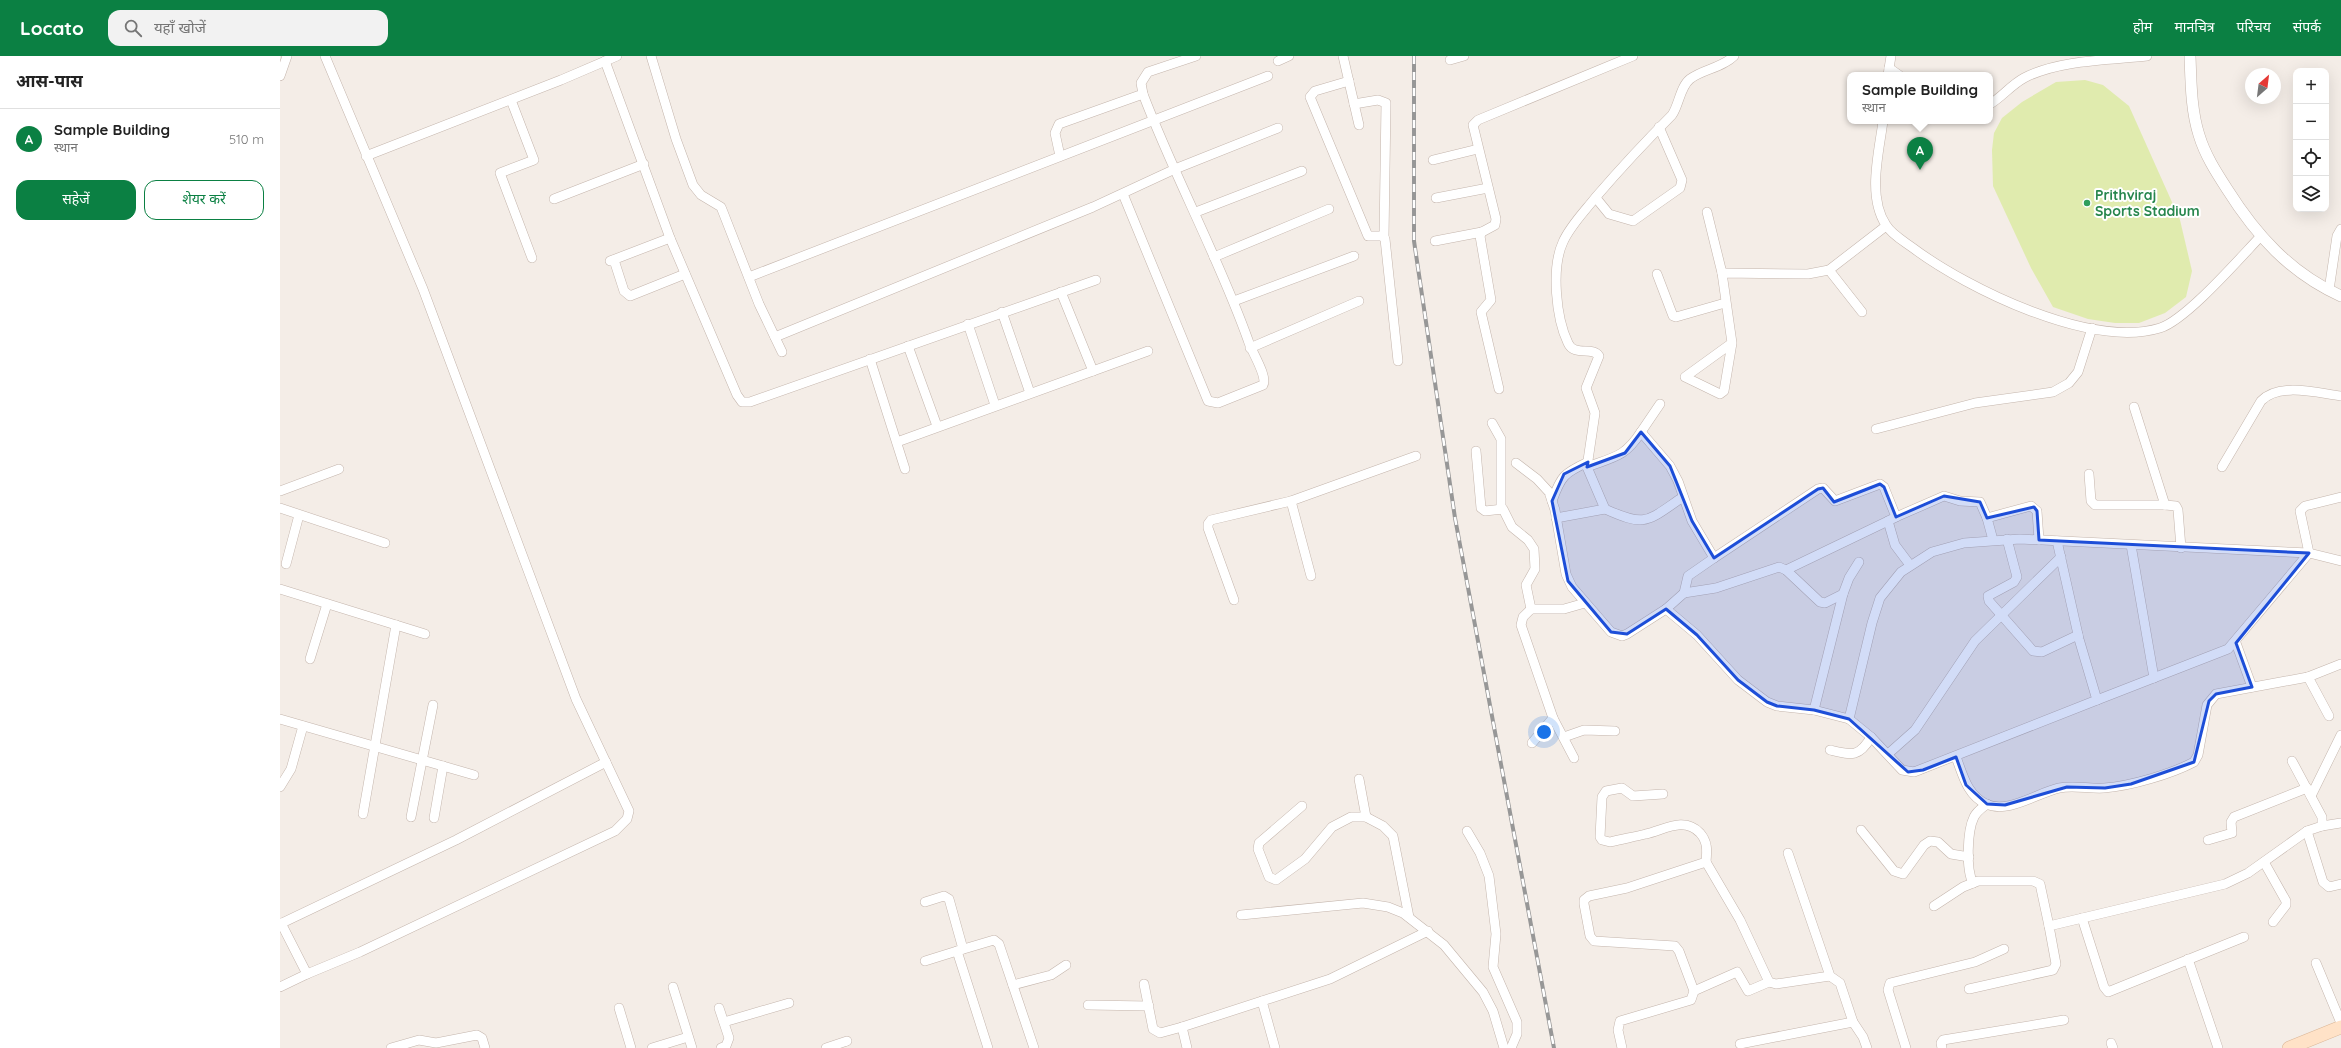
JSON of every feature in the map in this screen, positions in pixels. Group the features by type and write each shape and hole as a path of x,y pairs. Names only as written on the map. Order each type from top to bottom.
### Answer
{"main road":[{"path":"2289,1048 2341,1028"}],"street":[{"path":"280,76 287,56"},
{"path":"280,987 360,952 615,831 627,820 629,811 576,699 423,289 325,56"},
{"path":"366,156 511,100 617,56"},
{"path":"651,56 676,139 693,185 701,195 720,207 748,277 782,352"},
{"path":"1123,194 1208,402 1218,403 1263,385 1264,377 1250,348 1234,302 1196,212 1153,120 1143,94 1141,83 1148,72 1196,56"},
{"path":"1278,61 1289,56"},
{"path":"1343,56 1359,125"},
{"path":"1450,60 1464,56"},
{"path":"1435,241 1482,232 1493,227 1496,222 1473,128 1475,122 1633,56"},
{"path":"1605,509 1588,464 1595,413 1586,388 1599,356 1594,352 1577,351 1568,343 1557,303 1557,264 1563,242 1626,161 1677,108 1685,85 1690,79 1723,64 1734,56"},
{"path":"1889,72 1891,56"},
{"path":"1993,102 2017,82 2039,72 2062,66 2147,56"},
{"path":"2190,56 2193,104 2202,146 2221,181 2260,237 2295,269 2341,296"},
{"path":"605,61 670,238 737,395 742,402 750,402 809,382 968,324 1096,280"},
{"path":"748,277 1268,76"},
{"path":"1349,81 1315,91 1310,97 1368,236 1384,237"},
{"path":"1060,156 1055,133 1059,124 1143,94"},
{"path":"511,100 534,160 500,173 532,258"},
{"path":"1354,104 1378,100 1386,103 1384,237 1398,362"},
{"path":"1883,124 1876,197 1886,226 1924,256 1988,293 2024,308 2092,328 2144,332 2161,328 2183,314 2260,237"},
{"path":"1596,198 1609,214 1633,221 1680,188 1682,180 1659,127"},
{"path":"775,337 1123,194 1175,169 1278,128"},
{"path":"1433,160 1478,149"},
{"path":"554,199 644,164"},
{"path":"1196,212 1302,172"},
{"path":"1436,198 1488,188"},
{"path":"1214,257 1328,209"},
{"path":"1707,212 1722,273 1725,303 1732,343 1723,393 1720,394 1685,378 1732,343"},
{"path":"1722,273 1808,274 1829,270 1886,226"},
{"path":"2329,290 2337,236 2341,229"},
{"path":"1482,232 1480,236 1491,300 1481,312 1499,389"},
{"path":"670,238 612,260 624,291 630,296 685,274"},
{"path":"1234,302 1354,256"},
{"path":"1829,270 1862,312"},
{"path":"1657,274 1673,316 1676,317 1725,303"},
{"path":"1061,292 1093,371"},
{"path":"1250,348 1360,301"},
{"path":"1002,312 1030,393"},
{"path":"968,324 995,405"},
{"path":"1876,429 1975,403 2053,392 2069,383 2078,372 2092,328"},
{"path":"908,346 937,426"},
{"path":"897,442 937,426 1148,351"},
{"path":"870,359 905,469"},
{"path":"2222,467 2260,401 2267,394 2279,391 2295,391 2341,396"},
{"path":"1552,502 1558,483 1564,474 1588,464 1624,453 1633,446 1660,404"},
{"path":"2134,407 2165,505"},
{"path":"1492,424 1501,439 1501,508 1512,527 1528,540 1534,549 1535,569 1526,585 1531,609"},
{"path":"1641,432 1670,466 1692,521 1714,558"},
{"path":"1476,451 1481,508 1486,511 1501,508"},
{"path":"1234,600 1208,524 1211,520 1291,500 1416,456"},
{"path":"1516,463 1544,485 1552,502 1568,581 1611,632 1622,636 1666,609 1684,593 1716,588 1776,567 1786,570 1820,602 1825,602 1843,594"},
{"path":"280,491 339,469"},
{"path":"2089,474 2090,501 2095,506 2176,506 2178,510 2181,548"},
{"path":"1684,593 1688,576 1821,488 1835,501 1876,485 1882,485 1892,519 1894,544 1910,565"},
{"path":"1786,570 1892,519 1944,496 1960,501 1980,502 1987,518 1993,540"},
{"path":"1556,518 1605,509 1626,518 1642,521 1656,515 1683,497"},
{"path":"2309,553 2300,511 2306,506 2341,497"},
{"path":"1291,500 1311,576"},
{"path":"1987,518 2034,507 2037,511 2039,540"},
{"path":"280,508 385,543"},
{"path":"286,564 299,514"},
{"path":"2007,539 2017,577 2014,582 1991,594 1987,598 2001,617 2029,649 2037,652 2078,636"},
{"path":"1849,719 1876,609 1887,588 1910,565 1932,552 1944,548 1993,540 2039,540 2309,553 2341,561"},
{"path":"2057,541 2078,636 2097,700"},
{"path":"2131,545 2154,678"},
{"path":"1666,609 1697,634 1738,680 1759,696 1777,706 1814,710 1849,719 1872,737 1898,767 1908,772 1923,770 2097,700 2219,654 2236,642 2309,553"},
{"path":"1888,754 1915,730 1966,651 1985,630 2001,617 2061,557"},
{"path":"1814,710 1843,594 1849,578 1859,562"},
{"path":"281,592 327,604 425,634"},
{"path":"1574,758 1553,718 1521,625 1523,617 1531,609 1564,609 1585,603"},
{"path":"310,659 327,604"},
{"path":"363,814 396,626"},
{"path":"2236,642 2252,687"},
{"path":"1956,757 1966,785 1972,794 1987,804 2011,804 2067,787 2105,788 2123,785 2190,764 2198,756 2203,719 2207,705 2216,694 2308,677 2341,664"},
{"path":"2308,677 2329,716"},
{"path":"411,817 433,705"},
{"path":"1532,743 1553,718"},
{"path":"280,719 421,761 474,775"},
{"path":"280,787 294,762 303,726"},
{"path":"1564,737 1584,730 1615,732"},
{"path":"2208,840 2232,833 2231,822 2234,817 2309,792 2341,735"},
{"path":"1830,750 1846,754 1857,753 1866,746 1872,737"},
{"path":"2292,761 2322,817 2322,826"},
{"path":"307,974 281,923 463,836 606,762"},
{"path":"434,818 443,766"},
{"path":"1359,779 1366,817"},
{"path":"1662,794 1634,796 1622,788 1606,791 1602,797 1600,837 1602,840 1610,842 1684,824 1694,828 1705,841 1707,851 1706,862 1740,920 1769,982"},
{"path":"1973,883 1968,873 1972,822 1978,811 1987,804"},
{"path":"1302,806 1259,843 1258,849 1269,877 1272,880 1278,879 1305,859 1327,831 1338,823 1351,817 1366,817 1383,826 1393,836 1409,916"},
{"path":"2049,926 2225,884 2264,862 2308,831 2322,826 2341,823"},
{"path":"1861,830 1894,872 1900,875 1903,874 1924,845 1930,840 1938,842 1951,854 1969,857"},
{"path":"1467,831 1483,859 1489,876 1496,934 1493,966 1517,1022 1517,1034 1511,1048"},
{"path":"2308,831 2323,882 2328,887 2341,884"},
{"path":"1788,853 1830,976 1840,983 1853,1022 1863,1037 1867,1048"},
{"path":"1622,1048 1618,1030 1620,1021 1691,1000 1694,991 1679,951 1675,946 1594,941 1590,936 1584,900 1589,896 1627,888 1706,862"},
{"path":"2264,862 2286,901 2286,905 2273,922"},
{"path":"1934,906 1973,883 1984,881 2038,882 2042,889 2056,964 2053,970 1969,989"},
{"path":"925,902 944,896 949,899 960,950 988,1048"},
{"path":"1241,915 1363,903 1388,907 1409,916 1428,931 1455,957 1483,992 1493,1011 1504,1048"},
{"path":"2082,918 2104,987 2108,992 2244,937"},
{"path":"1144,984 1153,1029 1156,1033 1163,1033 1344,973 1428,931"},
{"path":"925,961 991,941 997,941 1034,1048"},
{"path":"1906,1048 1888,990 1890,984 1975,962 2004,949"},
{"path":"2188,959 2218,1048"},
{"path":"2316,963 2341,1023"},
{"path":"1013,985 1051,975 1066,965"},
{"path":"1694,991 1737,972 1748,991 1769,982 1776,984 1830,976"},
{"path":"673,987 692,1048"},
{"path":"1262,1001 1275,1048"},
{"path":"724,1022 789,1003"},
{"path":"1088,1005 1148,1006"},
{"path":"619,1008 631,1048"},
{"path":"719,1008 724,1022 728,1042 721,1048"},
{"path":"1942,1048 1941,1044 1943,1040 2064,1020"},
{"path":"1740,1044 1853,1022"},
{"path":"1182,1027 1187,1048"},
{"path":"391,1048 419,1040 436,1043 477,1036 482,1038 485,1048"},
{"path":"652,1048 688,1037"},
{"path":"826,1048 847,1041"}],"highlighted area":[{"path":"1641,432 1670,466 1692,521 1714,558 1818,489 1823,488 1834,502 1880,484 1884,487 1896,517 1944,496 1980,502 1987,518 2034,507 2037,511 2039,540 2309,553 2236,643 2252,687 2216,694 2209,701 2194,762 2131,784 2105,788 2067,787 2005,805 1987,804 1966,785 1956,757 1923,770 1908,772 1849,719 1814,710 1777,706 1767,702 1738,680 1697,635 1666,609 1627,634 1611,632 1568,581 1552,501 1564,474 1588,462 1587,467 1625,453"}],"green space":[{"name":"Prithviraj Sports Stadium","path":"2085,80 2103,85 2129,106 2180,220 2192,271 2186,297 2165,313 2139,323 2115,323 2088,319 2053,307 2031,268 1993,186 1992,150 1994,133 2002,118 2022,102 2056,82"}],"railway":[{"path":"1414,56 1414,241 1455,518 1554,1048"}],"place":[{"name":"Sample Building","path":"1920,170"},
{"name":"Prithviraj Sports Stadium","path":"2087,203"}]}
